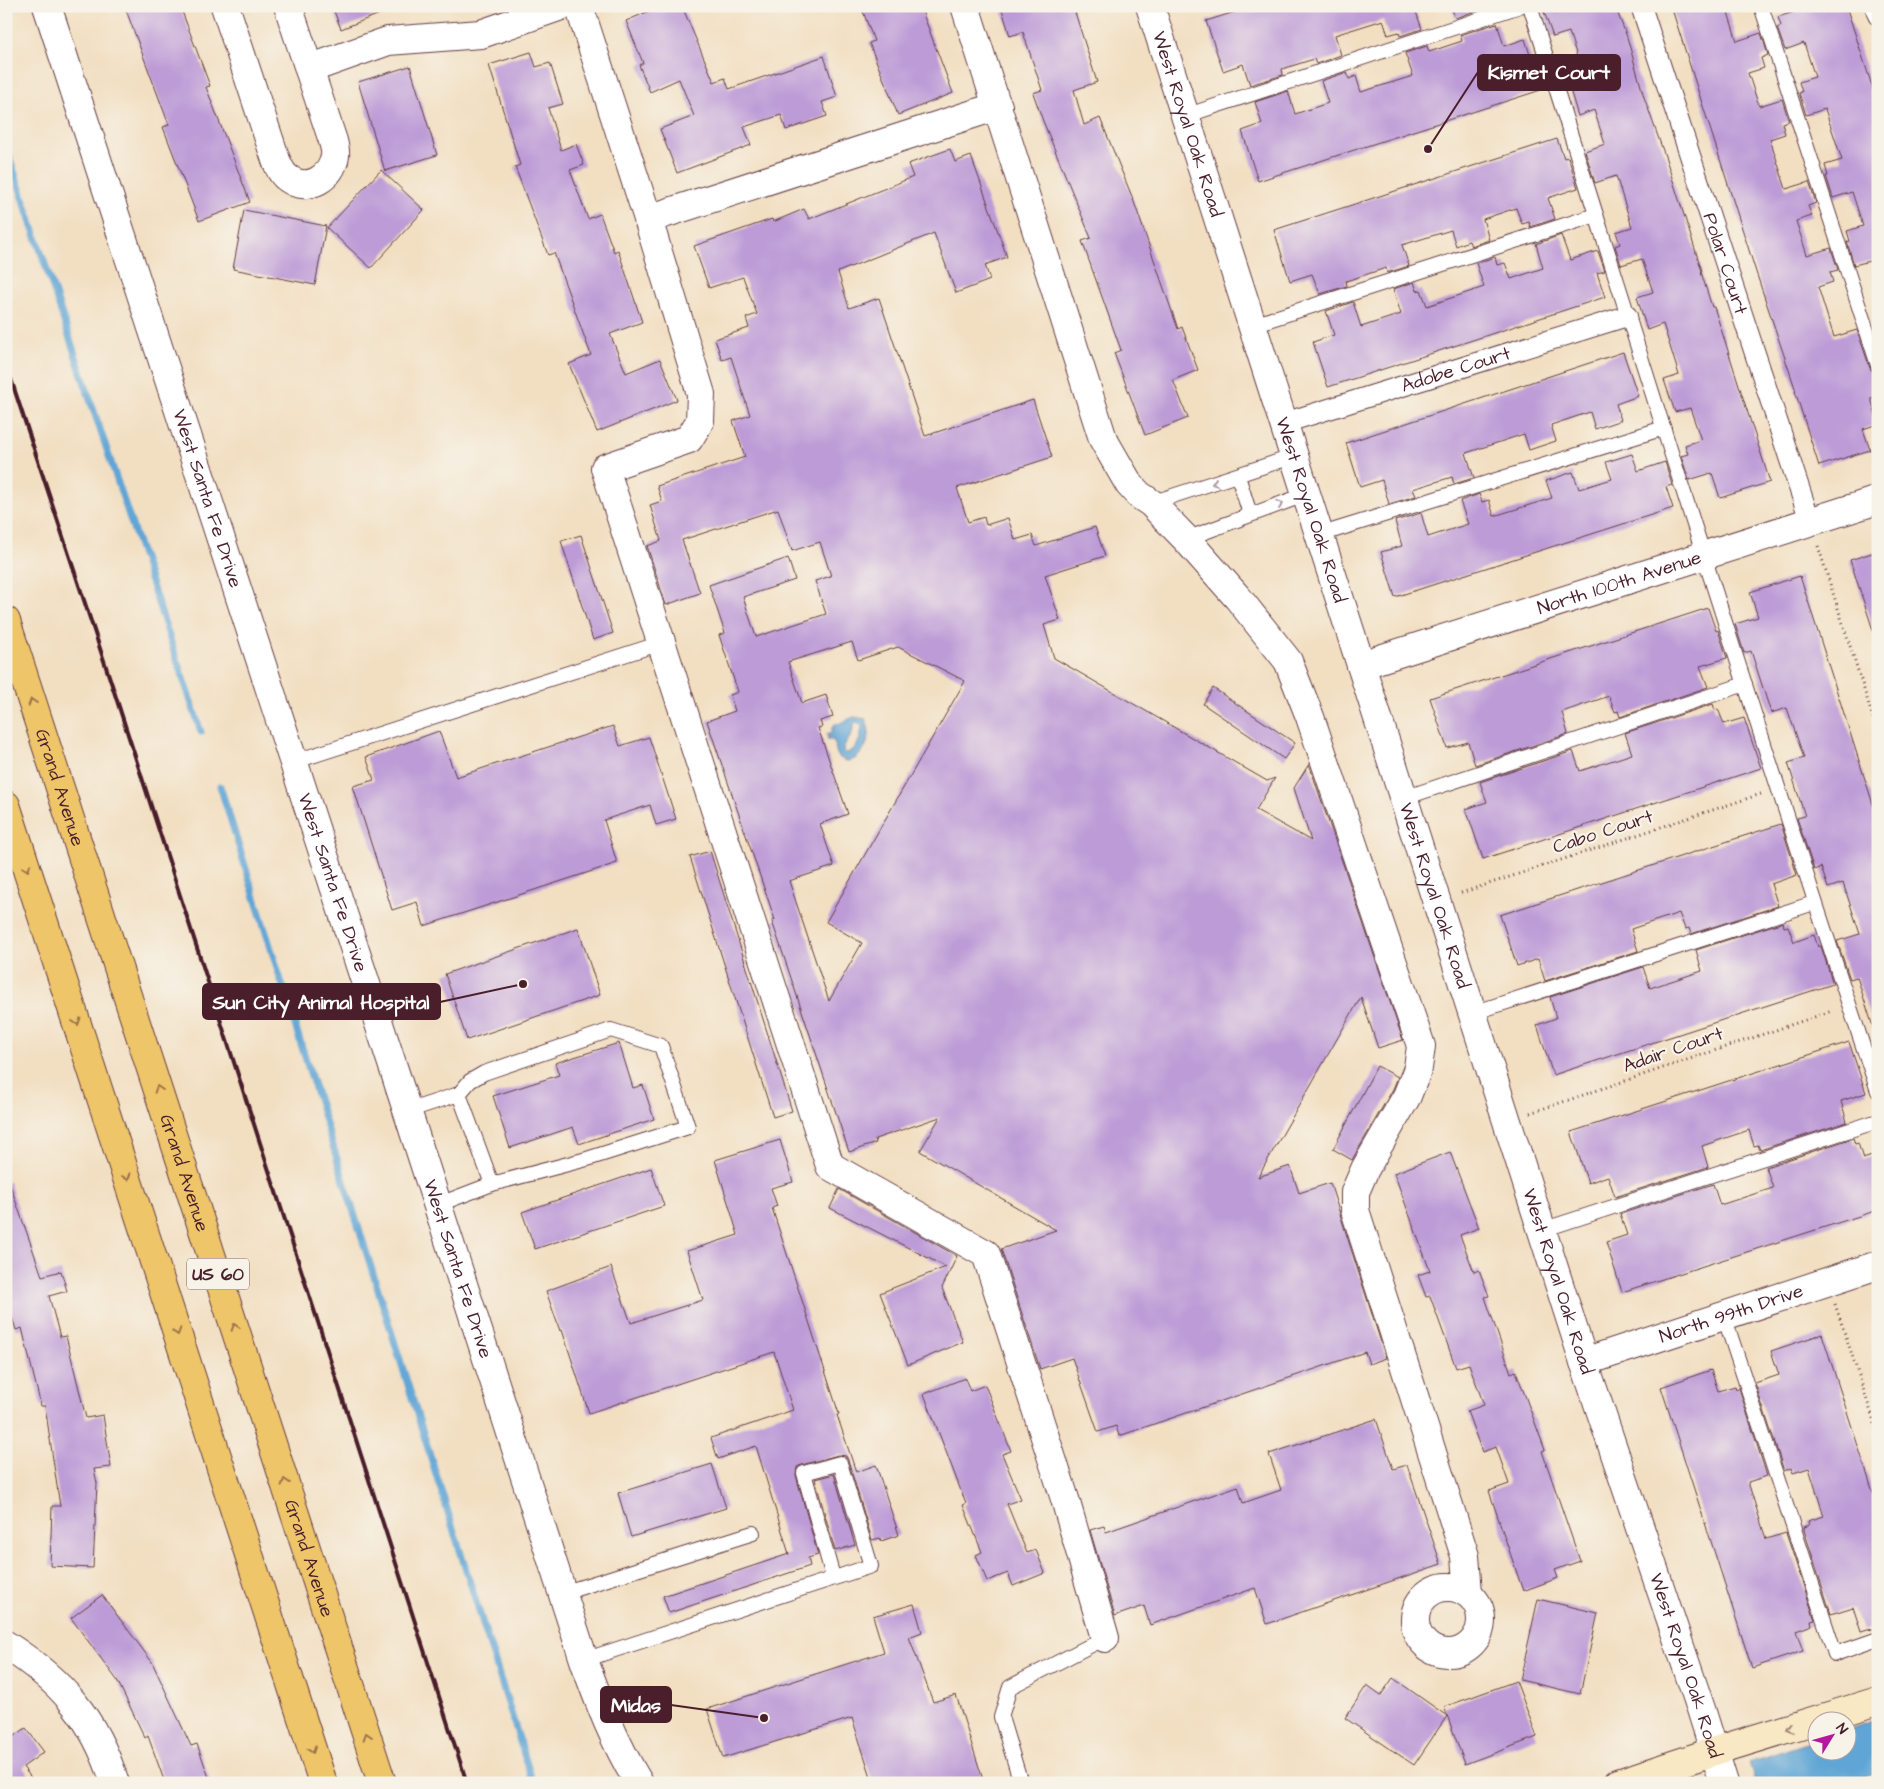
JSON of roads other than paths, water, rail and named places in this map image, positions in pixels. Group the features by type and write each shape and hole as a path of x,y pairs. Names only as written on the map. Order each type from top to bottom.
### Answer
{"highway":[{"name":"Grand Avenue","path":"6,621 382,1783"},
{"name":"US 60","path":"6,805 323,1783"}],"main road":[{"path":"1618,1783 1878,1701"}],"street":[{"name":"West Santa Fe Drive","path":"47,6 600,1708 624,1759 640,1783"},
{"path":"225,6 281,171 288,179 299,184 313,183 325,177 332,167 336,154 288,6"},
{"path":"309,69 388,40 481,34 561,6"},
{"path":"579,6 702,394 700,421 689,439 605,468 661,642 830,1166 986,1254 1065,1499 1105,1638"},
{"path":"965,6 1103,439 1129,484 1139,495 1151,503 1186,539 1238,598 1288,661 1313,726 1421,1046 1418,1068 1407,1096 1365,1169 1356,1192 1355,1210 1466,1556 1468,1593"},
{"name":"West Royal Oak Road","path":"1150,6 1584,1362 1715,1751 1724,1783"},
{"name":"Polar Court","path":"1641,6 1810,521"},
{"path":"1875,6 1878,15"},
{"path":"648,219 998,106"},
{"name":"Adobe Court","path":"1284,423 1627,316"},
{"name":"North 100th Avenue","path":"1361,665 1878,500"},
{"name":"North 99th Drive","path":"1584,1362 1878,1265"},
{"path":"6,1645 34,1663 61,1687 90,1725 109,1762 115,1783"}],"lane":[{"path":"1185,116 1520,6"},
{"path":"1530,6 1814,903 1878,1091"},
{"path":"1761,6 1878,366"},
{"path":"1253,325 1596,215"},
{"path":"1319,536 1664,428"},
{"path":"1151,503 1295,456"},
{"path":"1238,476 1250,514"},
{"path":"1186,539 1307,494"},
{"path":"293,762 661,642"},
{"path":"1404,798 1745,684"},
{"path":"1473,1013 1814,903"},
{"path":"407,1110 459,1094 470,1081 484,1072 610,1030 661,1046 688,1127 587,1159 492,1184 437,1205"},
{"path":"459,1094 492,1184"},
{"path":"1542,1230 1878,1121"},
{"path":"1724,1316 1835,1654 1878,1640"},
{"path":"584,1660 870,1566 840,1463 804,1472 833,1577"},
{"path":"563,1593 753,1533"},
{"path":"1022,1783 1001,1717 1010,1688 1105,1638"}],"water":[{"path":"854,717 866,719 868,740 863,750 855,759 845,761 838,756 833,740 828,740 827,734 832,733 832,728 835,724","holes":["857,722 862,726 860,739 856,746 846,753 843,750 852,733 853,725"]},
{"path":"1878,1719 1878,1773 1846,1783 1755,1783 1749,1762 1806,1743 1806,1762 1856,1762 1856,1727"}],"waterway":[{"path":"6,147 201,732"},
{"path":"220,786 533,1783"}],"railway":[{"path":"6,364 111,682 467,1783"}],"place":[{"name":"Kismet Court","path":"1428,149"},
{"name":"Sun City Animal Hospital","path":"523,984"},
{"name":"Midas","path":"764,1718"}]}
